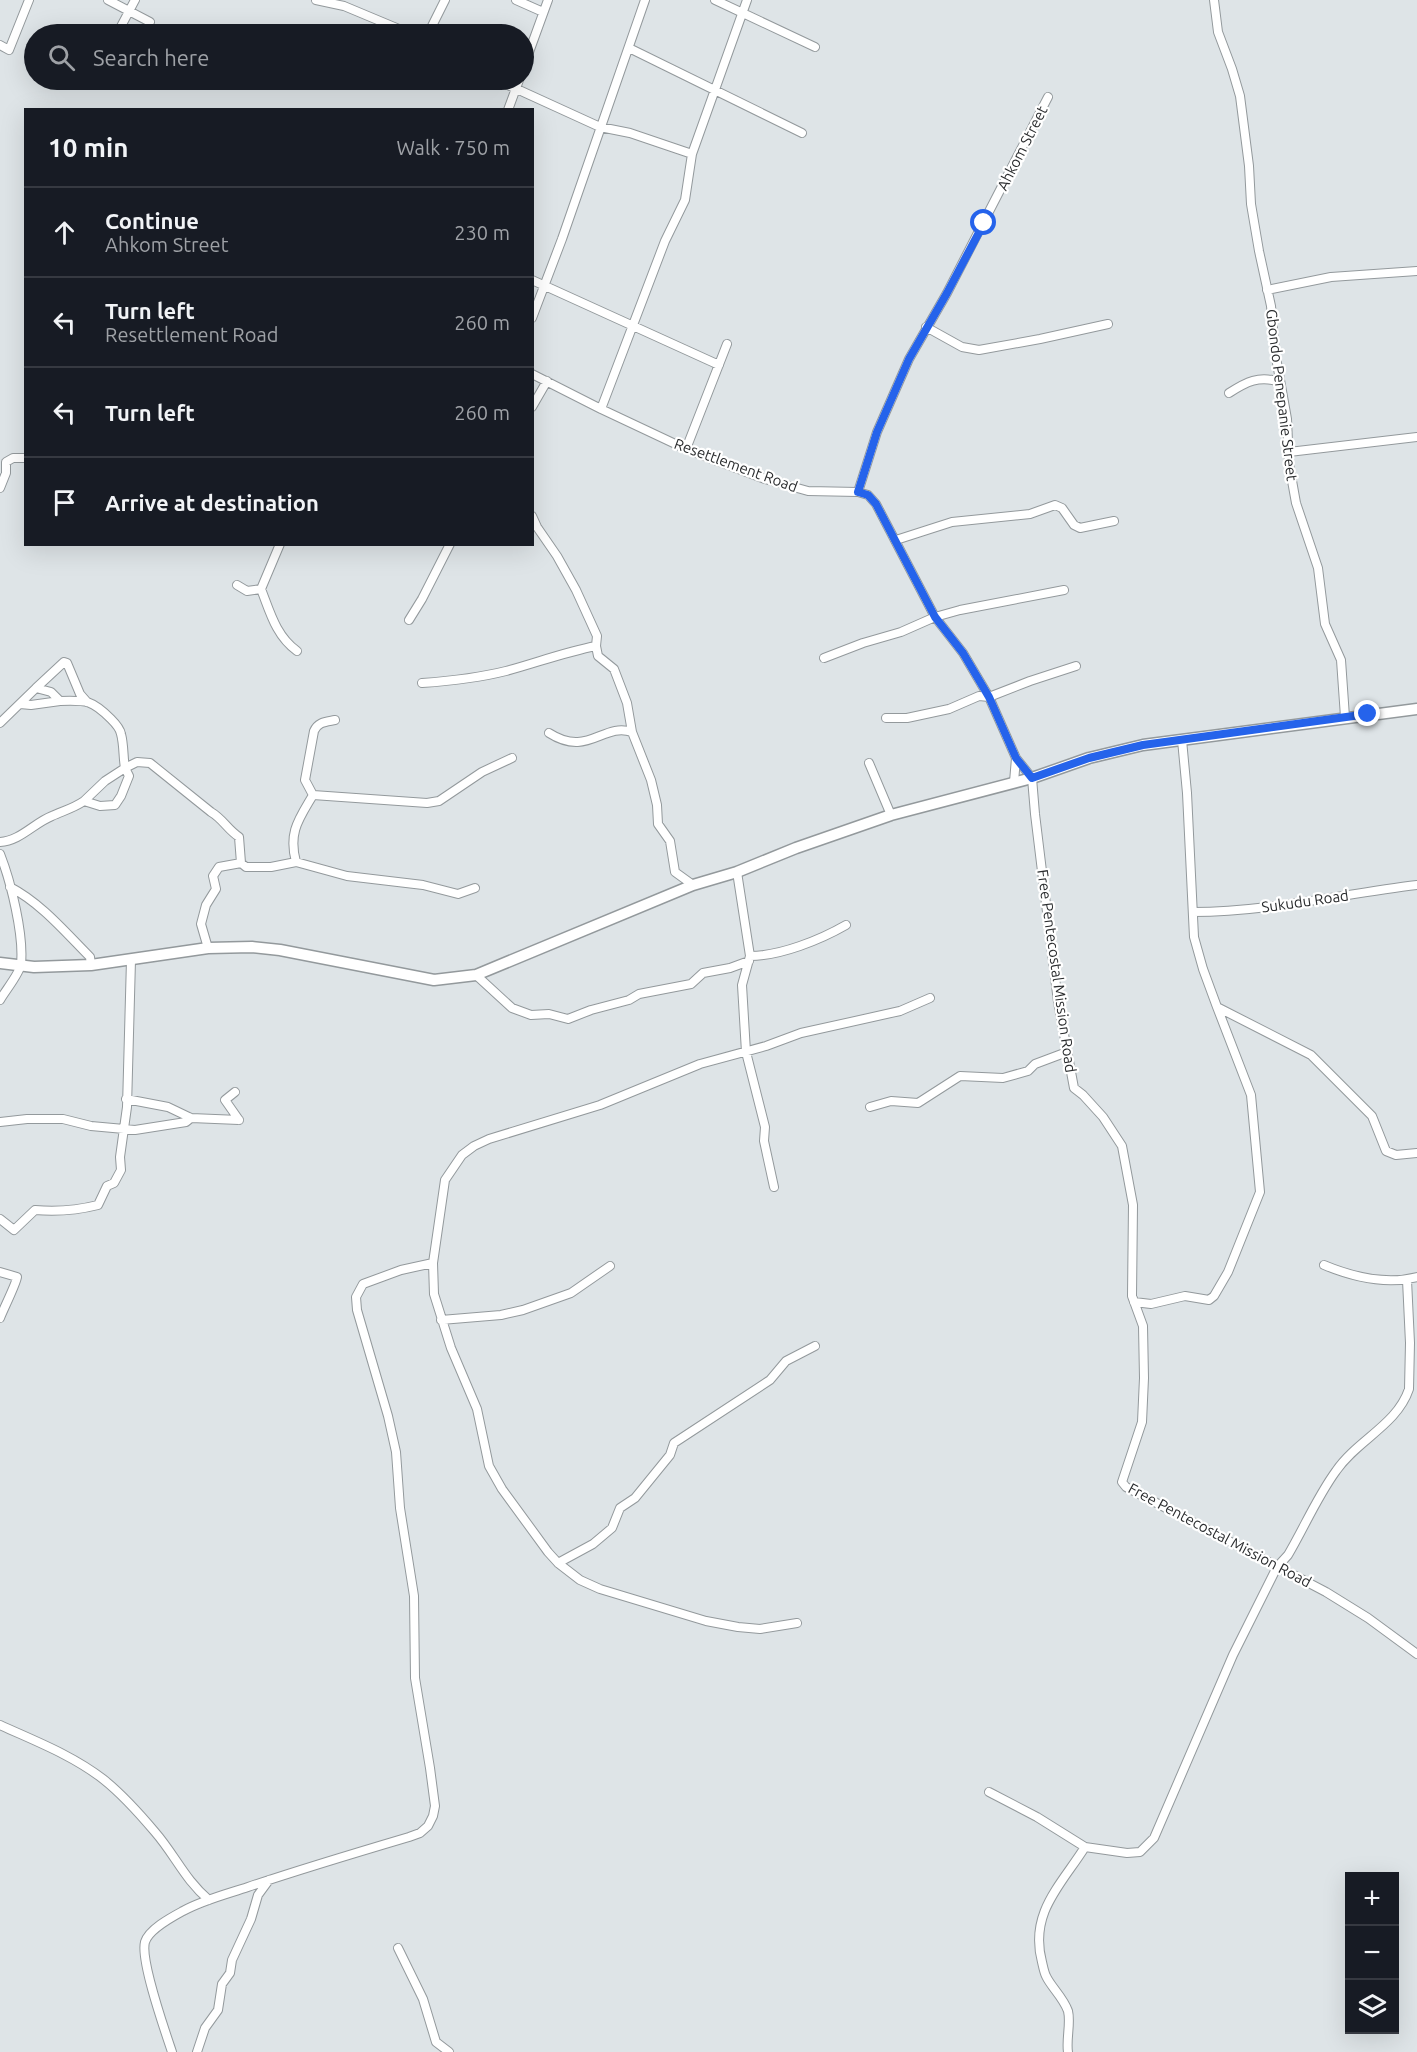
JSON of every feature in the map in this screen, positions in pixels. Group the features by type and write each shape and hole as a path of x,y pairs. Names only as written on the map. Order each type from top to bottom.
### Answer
{"main road":[{"path":"0,963 21,966 91,965 208,948 252,946 434,980 476,975 693,885 737,872 891,815 1032,778 1089,758 1143,745 1417,709"}],"street":[{"path":"0,45 9,50 29,0"},
{"path":"108,0 150,22"},
{"path":"123,24 135,0"},
{"path":"316,0 346,3 390,24"},
{"path":"433,24 445,0"},
{"path":"516,0 543,12"},
{"path":"534,38 548,0"},
{"path":"534,312 562,239 645,0"},
{"path":"715,0 815,47"},
{"path":"600,409 665,241 685,200 692,154 747,0"},
{"name":"Gbondo Penepanie Street","path":"1214,0 1218,32 1240,96 1249,166 1251,204 1274,324 1296,503 1318,568 1325,624 1341,660 1345,717"},
{"path":"629,48 714,92 802,132"},
{"path":"509,108 515,90"},
{"path":"528,90 561,110 600,126 630,133 692,154"},
{"name":"Ahkom Street","path":"858,492 891,397 1048,97"},
{"path":"1267,290 1331,278 1417,271"},
{"path":"534,281 719,364"},
{"path":"926,327 962,347 979,350 1108,324"},
{"path":"686,448 727,344"},
{"name":"Resettlement Road","path":"534,375 600,409 686,448 765,479 808,491 858,492"},
{"path":"1229,393 1254,379 1271,379 1280,382"},
{"path":"534,404 547,381"},
{"path":"1289,453 1417,437"},
{"path":"0,488 6,473 6,462 13,458 24,458"},
{"path":"858,492 868,495 876,504 935,617 963,653 989,697 1016,758 1032,778"},
{"path":"896,540 952,522 1030,514 1055,505 1062,508 1074,525 1080,528 1114,521"},
{"path":"534,520 576,590 597,636 598,656 614,669 627,703 632,732 651,780 657,805 658,824 670,841 675,872 693,885"},
{"path":"279,546 261,589 280,636 286,644 297,651"},
{"path":"409,620 449,546"},
{"path":"237,585 247,591 261,589"},
{"path":"824,658 901,632 935,617 1064,590"},
{"path":"422,684 506,671 596,646"},
{"path":"0,723 29,693 64,663 67,663 80,694 87,702"},
{"path":"886,718 907,718 949,709 979,696 989,697 1076,666"},
{"path":"36,688 51,692 60,701"},
{"path":"20,704 31,705 60,701 87,702 96,704 117,725 121,734 125,768 129,776 121,796 115,805 100,806 84,801"},
{"path":"313,795 305,780 314,731 321,723 335,720"},
{"path":"549,734 570,743 593,740 604,734 624,729 632,732"},
{"path":"1134,1302 1151,1304 1185,1296 1209,1300 1214,1296 1240,1245 1260,1192 1251,1095 1203,969 1194,937 1182,740"},
{"path":"313,795 427,803 438,801 482,772 512,758"},
{"path":"1014,782 1016,758"},
{"path":"0,842 14,840 45,820 84,801 105,781 125,768 137,762 150,763 221,818 227,829 239,837 242,863 246,867 271,867 296,862 347,876 423,885 458,894 475,888"},
{"path":"869,763 891,815"},
{"name":"Free Pentecostal Mission Road","path":"1032,778 1058,1002 1074,1088 1103,1117 1122,1146 1133,1204 1132,1296 1143,1326 1144,1378 1142,1422 1122,1482 1326,1592 1368,1618 1417,1654"},
{"path":"296,862 292,846 297,822 313,795"},
{"path":"0,855 19,929 21,966 0,1000"},
{"path":"208,948 201,924 206,905 216,889 213,876 219,867 242,863"},
{"path":"737,872 749,959 742,985 746,1052 765,1127 764,1142 774,1187"},
{"name":"Sukudu Road","path":"1193,912 1219,912 1328,900 1358,893 1417,885"},
{"path":"10,887 23,894 58,926 90,957 91,965"},
{"path":"476,975 512,1008 531,1015 549,1014 568,1018 629,1000 639,994 691,984 703,973 730,968 749,959 780,952 827,936 846,925"},
{"path":"0,1219 14,1230 35,1210 80,1210 98,1205 106,1186 114,1183 121,1170 131,960"},
{"path":"797,1623 760,1629 706,1621 600,1589 580,1580 558,1563 524,1521 489,1466 477,1409 451,1348 434,1294 434,1263 445,1180 458,1159 474,1146 517,1130 600,1105 700,1064 746,1052 801,1033 900,1011 930,998"},
{"path":"1218,1007 1311,1055 1372,1116 1386,1151 1396,1155 1417,1153"},
{"path":"870,1107 891,1101 918,1104 960,1076 1003,1078 1028,1071 1035,1064 1067,1052"},
{"path":"126,1099 168,1107 191,1118 239,1120 225,1100 235,1092"},
{"path":"0,1122 63,1119 91,1126 124,1129 157,1128 186,1122 191,1118"},
{"path":"172,2052 145,1957 144,1943 148,1936 184,1910 209,1900 270,1879 409,1838 428,1826 433,1816 435,1806 415,1678 414,1596 400,1508 396,1452 388,1416 357,1310 356,1297 363,1284 401,1270 434,1263"},
{"path":"1324,1265 1363,1278 1407,1280 1417,1277"},
{"path":"441,1320 501,1315 532,1307 571,1293 610,1266"},
{"path":"0,1272 17,1277 17,1282 10,1292 0,1318"},
{"path":"988,1792 1037,1817 1086,1847 1115,1852 1140,1852 1154,1838 1233,1655 1277,1567 1293,1547 1337,1469 1397,1412 1407,1395 1410,1343 1407,1280"},
{"path":"558,1563 593,1544 612,1528 620,1508 635,1497 670,1455 674,1443 770,1380 786,1361 815,1346"},
{"path":"0,1725 63,1754 103,1779 132,1805 158,1835 191,1884 209,1900"},
{"path":"1068,2052 1066,2042 1068,2012 1056,1988 1046,1976 1039,1950 1039,1926 1044,1908 1086,1847"},
{"path":"197,2052 205,2028 218,2010 222,1984 230,1973 232,1960 251,1919 258,1895 270,1879"},
{"path":"398,1948 423,1999 436,2042 449,2052"}],"route":[{"path":"984,223 926,327 891,397 858,492 868,495 876,504 935,617 963,653 989,697 1016,758 1032,778 1089,758 1143,745 1368,714"}]}
